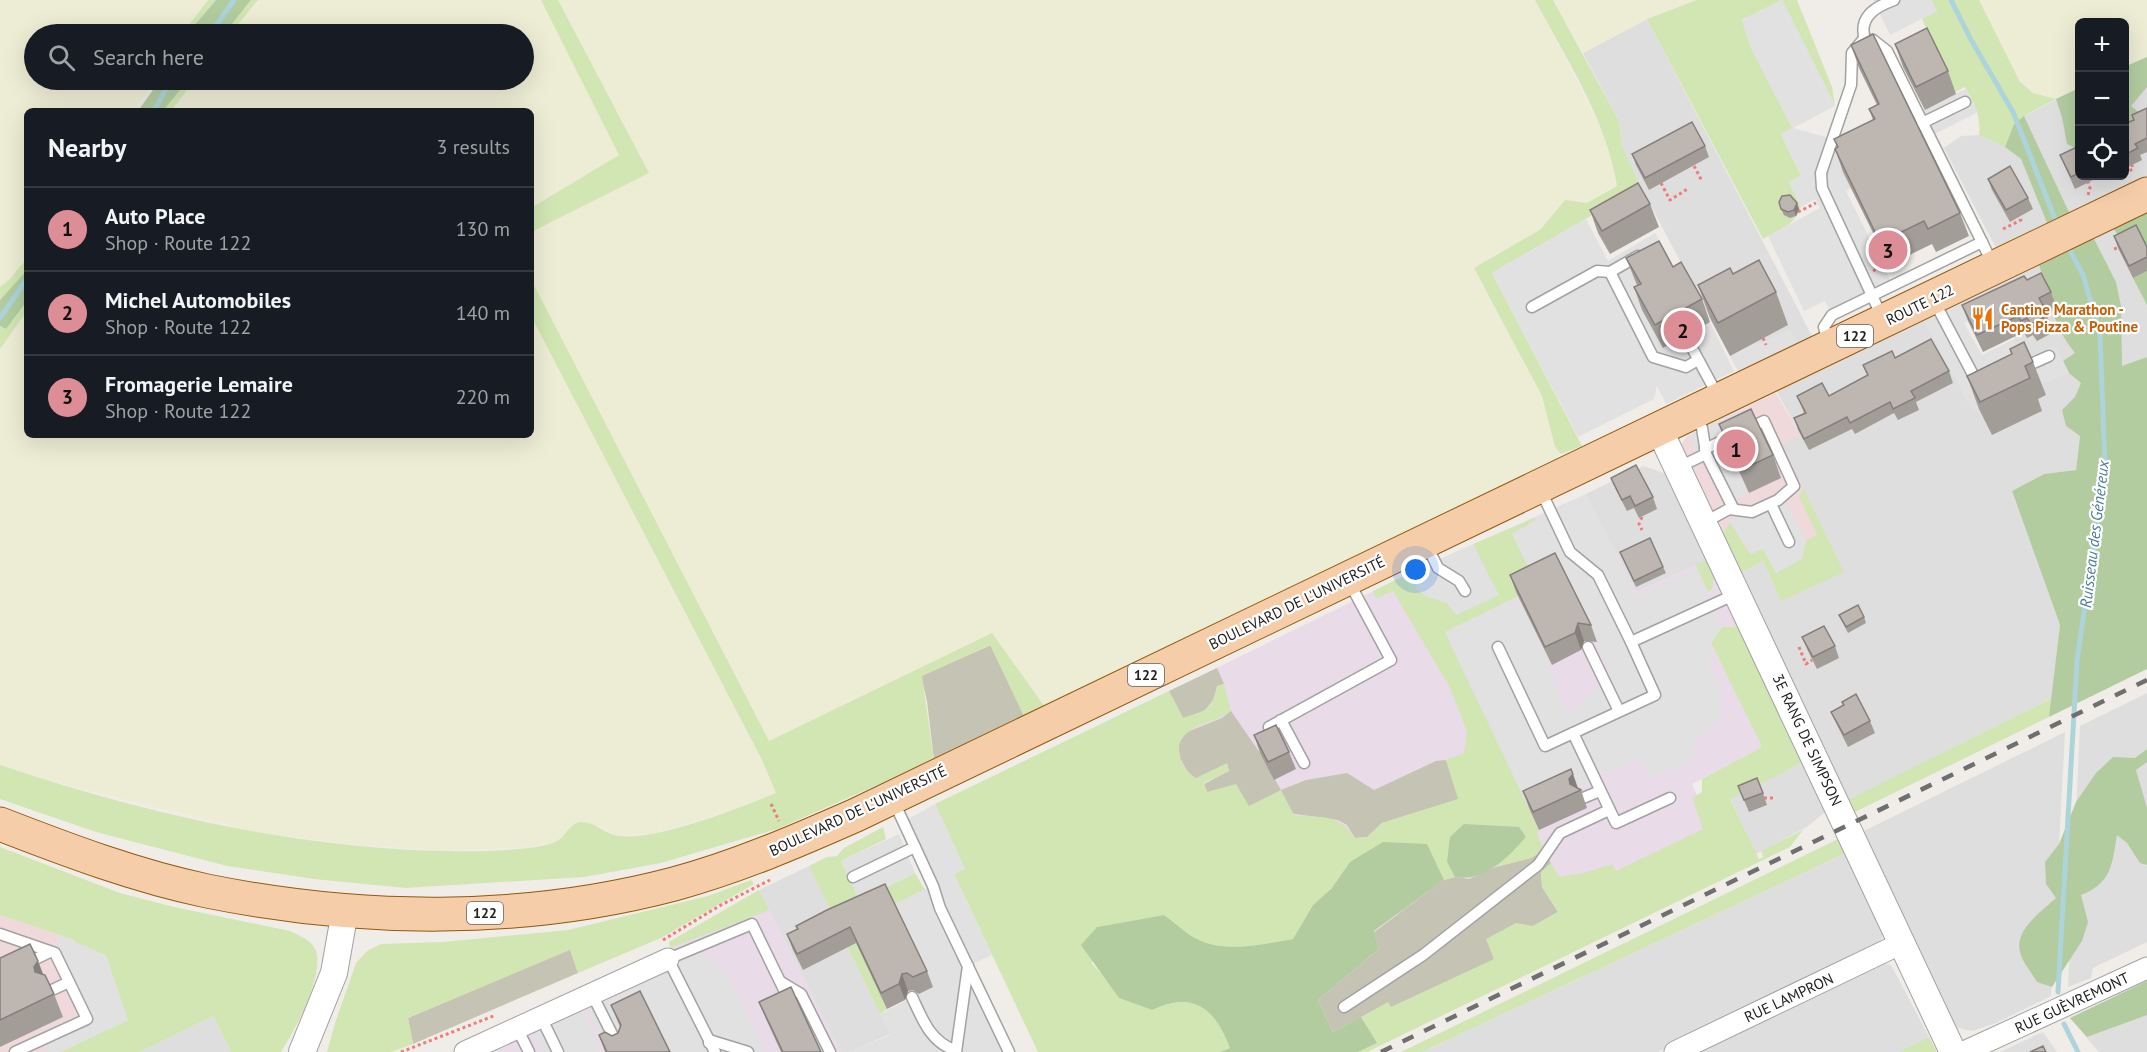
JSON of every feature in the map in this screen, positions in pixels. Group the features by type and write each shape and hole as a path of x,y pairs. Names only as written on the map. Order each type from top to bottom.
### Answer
{"main road":[{"name":"ROUTE 122","path":"1659,429 1733,417 1830,348 1878,310 1932,299 1981,269 2062,235 2147,194"},
{"name":"BOULEVARD DE L'UNIVERSITÉ","path":"0,824 72,852 169,881 267,901 345,911 438,914 509,911 624,896 674,884 754,858 856,816 1659,429"}],"street":[{"name":"3E RANG DE SIMPSON","path":"1659,429 1705,522 1953,1052"},
{"path":"302,1052 334,972 345,911"},
{"name":"RUE LAMPRON","path":"1675,1052 1902,943"},
{"path":"465,1052 511,1020 541,1017 592,994 614,987 664,950"},
{"name":"RUE GUÈVREMONT","path":"1964,1052 2147,968"}],"lane":[{"path":"1865,40 1863,27 1870,12 1894,0"},
{"path":"1865,40 1879,43 1887,51 1922,123 1981,269 1878,310 1825,198 1821,173 1851,84 1852,53 1865,40"},
{"path":"1922,123 1965,102"},
{"path":"1532,308 1597,271 1610,272 1645,252"},
{"path":"1610,272 1653,357 1686,367 1698,360"},
{"path":"1932,299 1980,388 1990,383"},
{"path":"1691,346 1733,417"},
{"path":"2009,374 2049,356"},
{"path":"1679,467 1705,451 1733,417"},
{"path":"1733,417 1764,421 1794,482 1792,489 1771,504 1746,513 1733,508 1705,451 1702,428 1733,417"},
{"path":"1498,647 1545,746 1655,695 1598,574 1570,552 1539,487"},
{"path":"1771,504 1789,542"},
{"path":"1705,522 1733,508"},
{"path":"1424,542 1438,568 1459,581 1465,591"},
{"path":"1269,727 1391,660 1348,579"},
{"path":"1631,642 1738,593"},
{"path":"1588,647 1619,711"},
{"path":"1281,720 1304,763"},
{"path":"1573,733 1616,823 1670,798"},
{"path":"1583,798 1600,791"},
{"path":"892,798 1009,1052"},
{"path":"1344,1007 1423,955 1538,865 1546,857 1560,833 1610,810"},
{"path":"853,877 915,847"},
{"path":"716,1052 664,950 752,924 788,998"},
{"path":"2,936 55,953 87,1019 15,1052"},
{"path":"0,976 50,952"},
{"path":"912,997 927,1029 938,1041 955,1051 968,966"},
{"path":"780,981 801,994 830,1052"},
{"path":"50,991 69,982"},
{"path":"592,994 618,1046"},
{"path":"541,1017 558,1052"},
{"path":"511,1020 529,1052"},
{"path":"707,1052 709,1040"},
{"path":"709,1040 748,1052"}],"path":[{"path":"2129,171 2133,169 2132,165"},
{"path":"1694,166 1702,181"},
{"path":"2088,182 2090,188 2088,195"},
{"path":"1661,183 1670,200 1689,188"},
{"path":"1798,212 1825,198"},
{"path":"2003,229 2021,220 2019,217"},
{"path":"2114,249 2125,244"},
{"path":"1862,276 1883,266 1887,256"},
{"path":"1763,338 1766,345"},
{"path":"1642,517 1639,524 1642,530"},
{"path":"1799,647 1806,663 1812,660"},
{"path":"1764,798 1774,798"},
{"path":"664,950 759,885"},
{"path":"401,1052 511,1020"}],"shaded area":[{"path":"1782,0 1835,106 1793,128 1833,139 1848,130 1859,149 1839,163 1851,188 1846,191 1893,286 1832,315 1825,301 1804,311 1768,236 1820,208 1815,199 1801,207 1789,182 1801,176 1781,134 1792,128 1751,48 1742,20"},
{"path":"1873,0 1931,0 1937,11 1890,35"},
{"path":"1647,19 1813,338 1739,373 1641,187 1623,148 1618,119 1583,53"},
{"path":"2147,57 2147,176 2070,214 2024,116 2075,90 2075,180 2129,180 2129,65"},
{"path":"1966,89 1978,112 1929,137 1917,112"},
{"path":"1979,135 2005,147 2021,159 2047,223 1996,248 1944,148 1961,136"},
{"path":"2147,212 2147,386 2082,418 2076,470 2044,474 2012,491 2060,625 2052,698 1849,799 1742,572 1763,561 1782,443 1801,435 1773,385 1923,318 1952,370 2015,339 1990,287"},
{"path":"1586,219 1608,261 1655,233 1670,261 1649,306 1664,348 1710,322 1734,371 1666,404 1657,386 1654,399 1578,437 1492,273"},
{"path":"1990,287 1999,306 1964,323 1982,355 2015,339 2025,358 2055,345 2069,373 1973,412 1923,318"},
{"path":"1789,329 1799,345 1739,373 1730,356"},
{"path":"1776,393 1801,436 1782,443 1844,572 1781,601 1763,561 1742,572 1681,445 1688,435"},
{"path":"1737,411 1746,429 1724,440 1749,493 1730,502 1706,454 1699,457 1688,435"},
{"path":"1643,466 1664,473 1710,559 1636,592 1586,494"},
{"path":"1586,494 1636,592 1710,559 1740,627 1711,643 1762,747 1692,784 1712,830 1489,949 1332,888 1137,707 1408,574"},
{"path":"1586,494 1636,596 1697,569 1722,627 1711,643 1710,664 1718,683 1722,711 1717,722 1690,745 1697,757 1650,778 1639,758 1529,808 1445,632 1518,596 1552,665 1548,669 1568,715 1611,676 1597,642 1536,583 1512,534"},
{"path":"1784,497 1806,541 1802,559 1776,573 1763,549 1751,554 1730,522 1741,511"},
{"path":"1473,544 1499,595 1456,615 1447,603 1428,597 1417,590 1414,580 1416,570"},
{"path":"991,645 1024,716 934,760 927,701 921,676"},
{"path":"1217,668 1224,684 1217,686 1214,699 1201,715 1183,718 1169,691"},
{"path":"2147,693 2147,942 2093,968 2091,978 2068,987 2080,726"},
{"path":"1231,711 1260,753 1281,790 1306,780 1347,773 1374,790 1436,761 1446,760 1459,799 1382,823 1367,837 1355,838 1347,825 1338,820 1248,807 1207,792 1204,784 1229,771 1227,764 1196,779 1188,773 1180,758 1178,745 1185,733 1222,718"},
{"path":"2065,732 2051,996 1996,1023 1972,1031 1958,1028 1950,1018 1864,831"},
{"path":"1803,762 1825,812 1807,827 1756,854 1730,798"},
{"path":"935,804 965,869 954,874 992,955 968,966 1005,1052 849,1052 890,1035 880,1014 932,987 893,905 933,885 903,822"},
{"path":"899,834 915,873 859,899 841,861"},
{"path":"1544,850 1551,863 1541,872 1542,887 1558,912 1533,926 1495,959 1391,1008 1388,1003 1333,1032 1318,1000 1379,949 1374,932 1444,880 1455,877 1469,879 1496,867 1531,858"},
{"path":"1846,853 1883,931 1882,939 1876,946 1658,1052 1422,1052"},
{"path":"809,866 890,1034 849,1052 841,1052 759,890"},
{"path":"759,890 841,1052 483,1052 676,962 669,942"},
{"path":"0,915 74,940 128,1020 60,1052 0,1052"},
{"path":"59,935 106,955 128,1020 60,1052 47,1052 40,1040 86,1019 55,953"},
{"path":"570,949 578,973 413,1044 408,1018"},
{"path":"700,954 728,975 765,1052 668,1052 627,1042 608,1051 585,1004"},
{"path":"1884,963 1891,965 1929,1037 1898,1052 1697,1052"},
{"path":"2147,981 2147,1052 2099,1052 2070,1018"},
{"path":"581,1007 600,1052 543,1052 533,1029"},
{"path":"213,1016 231,1052 140,1052"},
{"path":"2043,1032 2057,1052 2000,1052"}],"green space":[{"path":"0,0 208,0 190,24 24,24 24,90 149,90 135,108 24,108 24,262 0,287"},
{"path":"208,0 216,0 196,24 190,24"},
{"path":"216,0 251,0 232,24 196,24"},
{"path":"251,0 258,0 238,24 232,24"},
{"path":"258,0 541,0 620,155 534,206 534,108 173,108 187,90 534,90 534,24 238,24"},
{"path":"541,0 558,0 649,173 534,230 534,206 619,155"},
{"path":"558,0 1535,0 1599,124 1613,158 1617,186 1587,203 1578,200 1558,208 1541,229 1474,268 1542,396 1555,447 1561,454 1555,459 1045,707 992,633 769,741 534,285 534,230 649,173"},
{"path":"1535,0 1553,0 1618,119 1623,148 1641,187 1492,273 1582,446 1561,454 1555,447 1542,396 1474,268 1541,229 1565,200 1587,203 1617,186 1612,161 1595,114"},
{"path":"1553,0 1697,0 1647,19 1583,53"},
{"path":"1697,0 1782,0 1742,20 1751,48 1793,128 1781,134 1801,176 1789,182 1801,207 1799,213 1786,226 1763,239 1647,19"},
{"path":"1782,0 1797,0 1832,87 1835,106"},
{"path":"1931,0 1979,0 2020,82 2033,93 2056,99 2014,124 2005,147 1979,135 1978,116 1969,93 1965,87 1955,92 1922,19 1937,11"},
{"path":"1979,0 2147,0 2147,57 2129,65 2129,18 2075,18 2075,90 2056,99 2033,93 2020,82"},
{"path":"2147,57 2147,87 2131,106 2147,119 2129,134 2129,72 2129,65"},
{"path":"153,90 180,90 165,108 140,108"},
{"path":"180,90 187,90 173,108 165,108"},
{"path":"2075,90 2075,148 2067,144 2056,99"},
{"path":"2024,116 2070,214 2047,223 2021,159 2005,147 2014,124"},
{"path":"2147,212 2147,250 2125,244 2112,227"},
{"path":"2092,235 2116,282 2121,306 2122,366 2147,357 2147,669 2049,717 2060,625 2012,491 2044,474 2076,470 2080,436 2066,426 2062,410 2075,397 2081,383 2069,373 2063,361 2075,353 2067,343 2056,320 2037,258"},
{"path":"24,262 24,273 0,300 0,287"},
{"path":"2147,271 2147,305 2133,278"},
{"path":"24,273 24,305 6,329 0,326 0,300"},
{"path":"534,285 769,741 992,633 1045,707 1024,716 990,645 922,676 934,760 777,829 661,863 584,877 406,888 314,879 227,866 96,832 0,799 0,765 165,813 278,836 392,849 505,850 536,847 557,841 570,827 581,822 591,824 610,834 630,836 695,823 741,807 776,793 762,760 534,322"},
{"path":"24,305 24,315 0,349 0,326 6,329"},
{"path":"24,315 24,438 534,438 534,322 762,760 776,793 734,810 651,834 614,835 603,827 572,824 558,841 531,847 449,851 346,844 256,832 42,779 0,765 0,349"},
{"path":"1804,489 1844,572 1781,601 1763,561 1742,572 1723,534 1730,522 1750,554 1763,549 1801,559 1806,541 1817,535 1799,496"},
{"path":"1534,518 1536,521 1512,534 1536,583 1516,592 1518,596 1445,632 1539,830 1537,834 1544,850 1531,858 1496,867 1526,837 1519,827 1498,827 1447,862 1455,877 1444,880 1427,844 1408,844 1350,862 1332,888 1313,905 1293,939 1270,943 1233,947 1209,944 1198,940 1164,915 1097,927 1092,964 1109,981 1119,998 1152,1010 1180,1002 1201,1007 1217,1023 1230,1048 1220,1052 1038,1052 954,874 965,869 935,804 1169,691 1183,718 1206,709 1215,695 1217,686 1224,684 1231,711 1188,732 1182,738 1179,746 1184,766 1196,778 1227,763 1229,771 1204,783 1207,792 1236,784 1249,806 1281,790 1294,815 1329,818 1343,824 1355,838 1367,837 1382,823 1458,799 1446,760 1464,753 1467,731 1450,688 1393,591 1376,599 1373,591 1416,570 1414,580 1428,597 1447,603 1456,615 1498,595 1473,544"},
{"path":"1710,559 1715,569 1712,589 1708,592 1696,565"},
{"path":"1722,627 1740,627 1803,762 1730,799 1759,859 1763,857 1761,851 1803,830 1790,847 1367,1052 1358,1052 1376,1043 1361,1017 1388,1002 1391,1007 1494,959 1486,939 1516,923 1533,926 1558,912 1542,887 1541,872 1551,863 1559,877 1584,873 1612,864 1616,871 1703,829 1692,798 1702,792 1702,779 1762,747 1711,643"},
{"path":"2052,698 2049,717 1855,812 1849,799"},
{"path":"2147,749 2147,762 2136,770 2147,808 2147,865 2140,863 2127,843 2117,835 2112,864 2105,878 2099,885 2081,895 2088,922 2082,941 2052,987 2037,982 2023,960 2019,944 2030,922 2056,898 2046,884 2045,862 2059,844 2076,802 2096,773 2113,757 2135,758"},
{"path":"1464,824 1519,827 1526,837 1495,867 1476,876 1455,877 1447,862 1450,837"},
{"path":"883,827 886,839 841,861 859,899 887,1009 880,1014 809,866 827,857 837,856 844,848"},
{"path":"1840,838 1846,853 1422,1052 1401,1052"},
{"path":"1383,842 1427,844 1444,880 1374,931 1379,949 1318,1000 1333,1032 1361,1017 1377,1043 1358,1052 1220,1052 1230,1048 1217,1023 1201,1007 1180,1002 1152,1010 1119,998 1081,945 1097,927 1164,915 1195,938 1210,944 1233,947 1293,939 1313,905 1332,888 1350,862"},
{"path":"0,847 120,893 174,907 290,931 309,941 316,951 316,975 307,1003 281,1052 231,1052 213,1016 140,1052 60,1052 128,1020 74,940 0,915"},
{"path":"915,873 925,890 893,905 886,887"},
{"path":"751,880 754,884 661,938 578,973 570,950 408,1018 413,1044 391,1052 327,1052 356,963 367,951 381,944 443,942 568,930 708,896"},
{"path":"759,890 769,910 670,948 669,942"},
{"path":"2147,981 2147,1015 2087,1037 2070,1018"},
{"path":"1929,1037 1937,1052 1898,1052"}],"building":[{"path":"1927,28 1948,71 1916,87 1895,44"},
{"path":"1873,34 1960,213 1928,229 1924,221 1891,237 1875,232 1835,149 1838,147 1834,139 1875,119 1869,109 1879,104 1851,45"},
{"path":"2147,108 2147,138 2135,144 2138,148 2129,152 2129,122 2134,120 2132,115"},
{"path":"1692,122 1705,146 1645,178 1632,154"},
{"path":"2075,148 2075,175 2071,177 2060,155"},
{"path":"2010,166 2028,198 2006,210 1988,179"},
{"path":"1638,183 1650,204 1602,231 1590,210"},
{"path":"1790,195 1797,203 1794,210 1788,212 1781,209 1779,202 1782,196"},
{"path":"2136,225 2147,247 2147,257 2129,266 2114,236"},
{"path":"1659,241 1673,267 1681,262 1702,299 1655,325 1634,287 1641,284 1626,258"},
{"path":"1759,260 1776,292 1718,323 1698,285 1730,268 1733,274"},
{"path":"2041,273 2051,292 2039,298 2045,309 2040,312 2043,318 2031,324 2027,318 2021,321 2018,316 1977,335 1962,305 2024,276 2027,280"},
{"path":"1931,339 1949,371 1911,391 1915,398 1893,409 1890,402 1850,423 1847,417 1804,439 1794,418 1806,413 1797,396 1822,383 1829,396 1868,375 1863,365 1892,351 1895,358"},
{"path":"2024,342 2033,362 2025,366 2030,378 1980,402 1967,376 2012,354 2010,349"},
{"path":"1751,409 1773,455 1741,470 1719,424"},
{"path":"1636,465 1653,497 1635,506 1630,496 1622,500 1611,478"},
{"path":"1650,538 1663,567 1634,581 1620,552"},
{"path":"1555,553 1591,625 1578,623 1575,633 1545,647 1510,575"},
{"path":"1858,605 1864,617 1846,627 1839,615"},
{"path":"1824,626 1835,646 1813,657 1802,637"},
{"path":"1856,694 1870,721 1844,735 1831,712 1844,705 1842,702"},
{"path":"1276,725 1289,752 1268,762 1254,735"},
{"path":"1571,769 1573,774 1569,779 1570,784 1581,790 1533,812 1523,791"},
{"path":"1757,778 1763,793 1744,800 1738,786"},
{"path":"885,884 927,971 913,977 907,973 902,974 899,984 881,993 850,927 797,954 787,934 798,929 796,926"},
{"path":"30,944 38,961 34,967 35,972 45,975 54,994 0,1020 0,958"},
{"path":"791,987 821,1052 783,1052 759,1002"},
{"path":"640,991 670,1052 607,1052 599,1035 605,1032 612,1036 618,1033 621,1025 611,1005"},
{"path":"2043,1046 2046,1052 2030,1052"}],"waterway":[{"path":"217,24 234,0"},
{"name":"Ruisseau des Généreux","path":"1951,0 2013,112 2057,224"},
{"path":"156,108 165,90"},
{"name":"Ruisseau des Généreux","path":"2058,992 2077,661 2105,467 2100,334 2083,275 2066,243"},
{"path":"0,318 24,283"},
{"name":"Ruisseau des Généreux","path":"2064,1024 2078,1052"}],"railway":[{"path":"1381,1052 2147,680"}],"place":[{"name":"Fromagerie Lemaire","path":"1888,250"},
{"name":"Cantine Marathon - Pops Pizza & Poutine","path":"1983,319"},
{"name":"Michel Automobiles","path":"1683,330"},
{"name":"Auto Place","path":"1736,449"}]}
